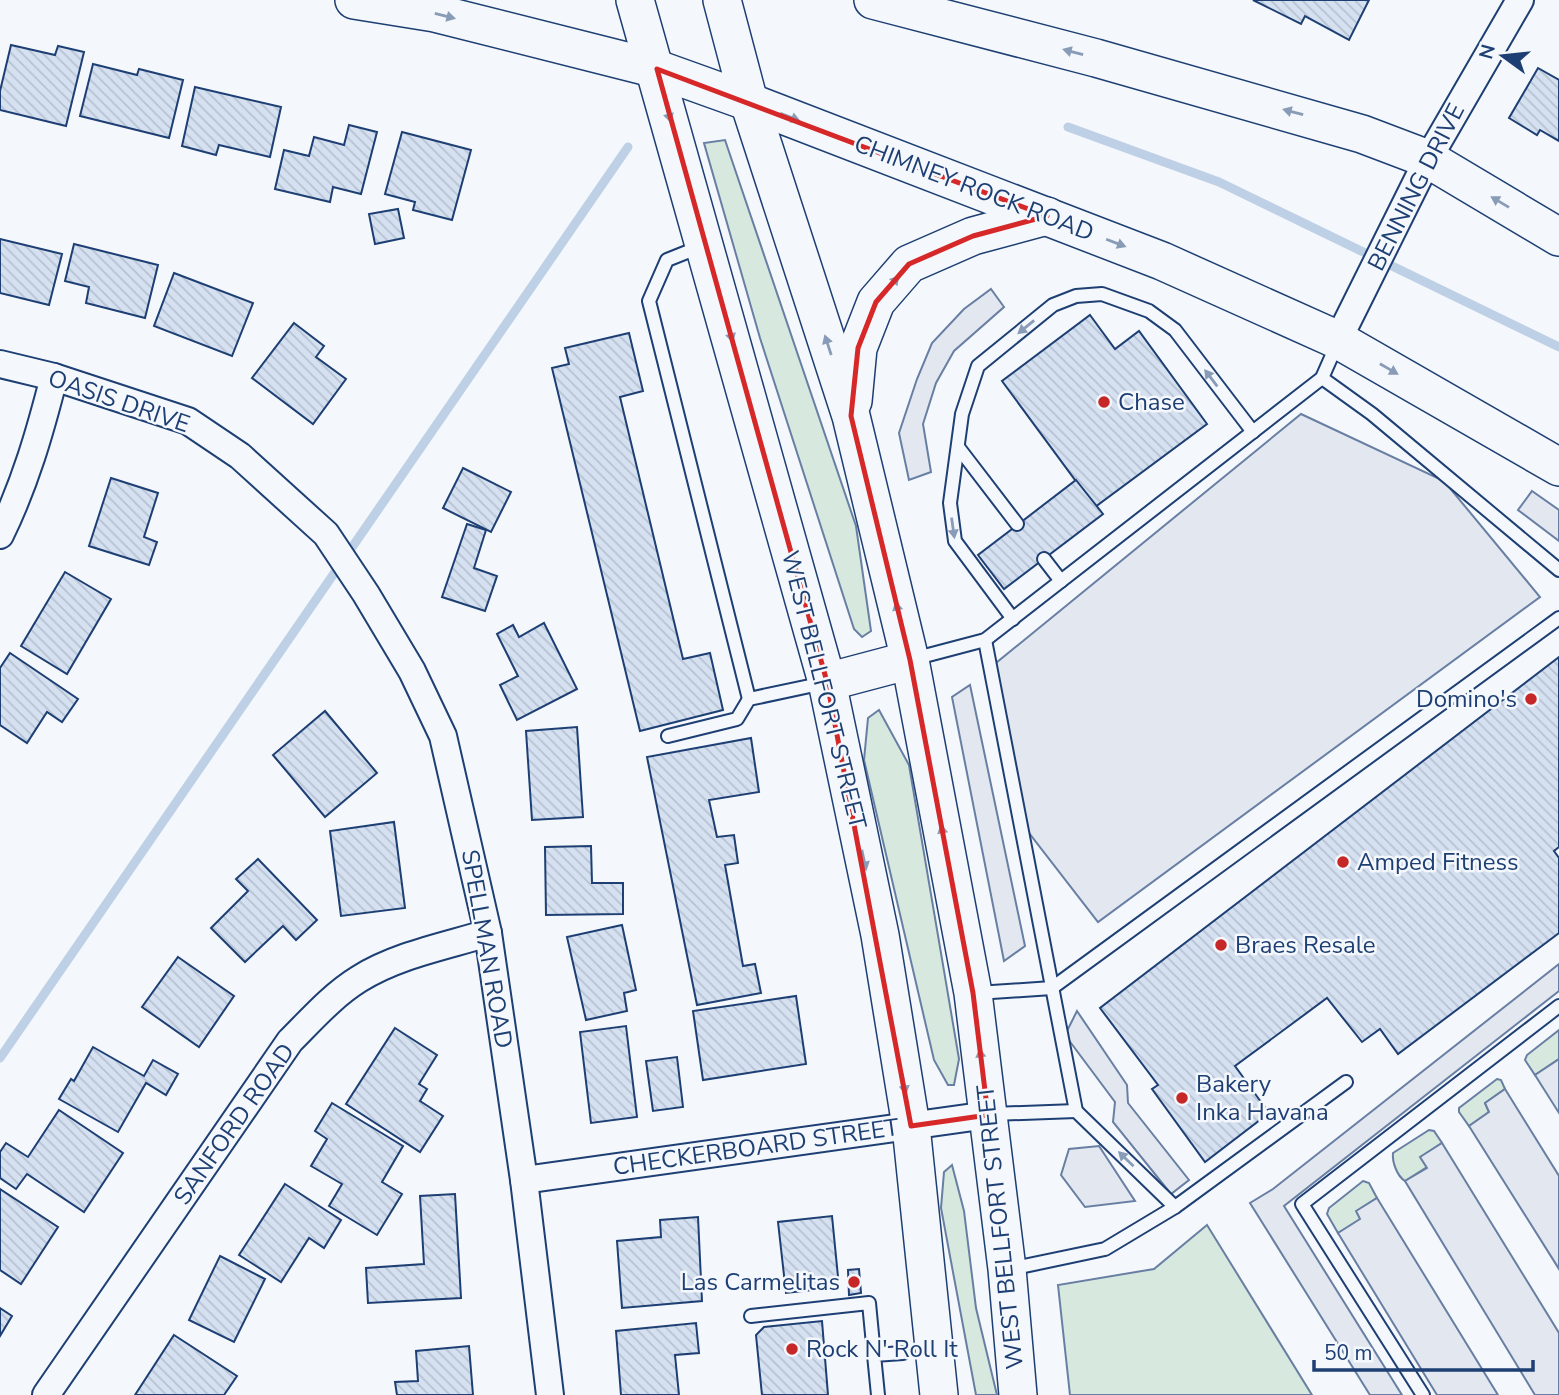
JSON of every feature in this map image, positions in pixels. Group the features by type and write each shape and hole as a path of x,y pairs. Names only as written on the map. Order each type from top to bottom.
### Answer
{"main road":[{"name":"CHIMNEY ROCK ROAD","path":"354,0 435,13 656,69 1047,216 1162,261 1338,340 1559,467"},
{"name":"WEST BELLFORT STREET","path":"635,0 827,682 880,935 911,1126 939,1395"},
{"name":"WEST BELLFORT STREET","path":"722,0 748,102 851,416 910,660 973,993 1007,1269 1018,1395"},
{"path":"873,0 1305,116 1362,134 1428,159 1559,237"},
{"path":"851,416 858,348 876,302 909,264 973,236 1047,216"},
{"path":"827,682 910,660"}],"street":[{"name":"BENNING DRIVE","path":"1338,340 1428,159 1520,0"},
{"name":"OASIS DRIVE","path":"0,364 54,377 188,421 240,456 326,534"},
{"path":"0,535 19,497 54,377"},
{"name":"SPELLMAN ROAD","path":"326,534 412,671 443,736 488,933 524,1180 550,1395"},
{"name":"SANFORD ROAD","path":"46,1395 290,1041 320,1010 358,979 385,965 488,933"},
{"name":"CHECKERBOARD STREET","path":"524,1180 988,1115"}],"lane":[{"path":"668,736 737,719 749,699 649,301 667,260 705,244"},
{"path":"1013,619 955,541 950,503 962,414 978,366 1053,305 1076,296 1102,295 1149,311 1175,330 1252,432"},
{"path":"910,660 985,640 1322,378 1338,340"},
{"path":"1322,378 1372,414 1559,570"},
{"path":"958,447 1017,524"},
{"path":"1044,559 1061,582"},
{"path":"973,993 1052,988 1559,618"},
{"path":"985,640 1076,1111 1175,1207"},
{"path":"749,699 827,682"},
{"path":"1423,1395 1302,1204 1559,1006"},
{"path":"1007,1269 1105,1249 1175,1207 1346,1082"},
{"path":"988,1115 1076,1111"},
{"path":"751,1316 869,1303 878,1395"},
{"path":"874,1355 903,1353"}],"highlighted area":[{"path":"657,69 1047,216 973,236 909,264 876,302 858,348 851,416 910,660 973,993 988,1115 911,1126 827,682"}],"shaded area":[{"path":"725,140 856,526 871,631 862,637 854,629 760,338 704,143"},
{"path":"991,289 1004,307 954,351 936,383 923,424 931,472 909,480 899,433 932,343 964,309"},
{"path":"1301,414 1444,481 1540,597 1098,922 1026,829 996,663"},
{"path":"1532,491 1559,510 1559,541 1518,510"},
{"path":"970,685 1025,946 1004,961 952,697"},
{"path":"879,710 909,765 959,1059 954,1085 948,1085 934,1060 864,760 868,718"},
{"path":"1559,964 1559,991 1284,1206 1402,1395 1370,1395 1250,1203 1273,1189"},
{"path":"1077,1011 1127,1085 1128,1103 1189,1180 1171,1194 1113,1122 1115,1102 1065,1035"},
{"path":"1559,1030 1559,1059 1535,1075 1525,1060 1527,1055"},
{"path":"1559,1059 1559,1113 1535,1075"},
{"path":"1497,1079 1501,1080 1505,1089 1485,1103 1489,1112 1469,1126 1459,1108"},
{"path":"1505,1089 1559,1176 1559,1269 1469,1126 1489,1112 1485,1103"},
{"path":"1429,1130 1434,1131 1442,1143 1421,1157 1427,1167 1405,1181 1396,1168 1393,1153"},
{"path":"1442,1143 1559,1333 1559,1395 1535,1395 1405,1181 1427,1168 1420,1157"},
{"path":"1099,1146 1135,1201 1085,1207 1061,1175 1069,1149"},
{"path":"952,1165 964,1211 976,1308 997,1395 976,1395 941,1208 944,1172"},
{"path":"1363,1181 1369,1183 1377,1198 1357,1211 1361,1219 1338,1233 1327,1214 1329,1208"},
{"path":"1377,1198 1498,1395 1437,1395 1338,1233 1360,1219 1356,1211"},
{"path":"1207,1225 1312,1395 1070,1395 1058,1285 1154,1269"}],"building":[{"path":"1253,0 1369,0 1349,40 1305,16 1301,24"},
{"path":"11,45 55,55 58,46 84,52 66,126 0,110 0,91"},
{"path":"93,64 137,75 139,69 183,80 169,138 80,116"},
{"path":"1538,68 1559,80 1559,141 1540,130 1537,135 1509,118"},
{"path":"195,87 281,107 270,157 219,145 216,155 182,146"},
{"path":"349,125 377,132 361,194 333,187 330,202 275,189 284,150 309,156 314,137 344,145"},
{"path":"402,132 471,150 452,220 413,210 415,202 385,194"},
{"path":"398,209 404,238 375,244 369,214"},
{"path":"0,239 62,254 49,305 0,293"},
{"path":"74,244 158,265 145,318 86,303 89,287 65,281"},
{"path":"174,273 253,303 232,356 154,326"},
{"name":"Chase","path":"1090,315 1115,349 1139,331 1207,424 1095,507 1002,381"},
{"path":"294,323 324,346 316,357 346,379 313,424 252,378"},
{"path":"629,333 643,391 620,397 683,659 710,653 723,710 640,731 552,368 569,364 565,348"},
{"path":"463,468 511,492 491,532 443,508"},
{"path":"111,478 158,493 144,537 157,542 149,565 89,546"},
{"path":"1076,480 1103,514 1004,589 978,555"},
{"path":"467,524 486,530 474,568 497,576 485,611 442,597"},
{"path":"65,572 111,599 67,674 21,646"},
{"path":"544,623 577,689 517,720 500,685 518,676 497,634 513,625 519,637"},
{"path":"10,653 78,699 62,722 47,712 27,743 0,725 0,668"},
{"path":"1559,657 1559,847 1554,851 1559,858 1559,933 1398,1054 1380,1029 1362,1042 1327,998 1235,1066 1269,1113 1205,1162 1152,1089 1158,1085 1100,1008"},
{"path":"325,711 377,773 325,817 273,755"},
{"path":"577,727 583,817 532,820 526,731"},
{"path":"751,738 759,792 709,800 717,837 734,835 738,863 725,865 743,966 755,964 761,993 697,1005 647,757"},
{"path":"394,822 405,908 341,916 330,831"},
{"path":"591,846 592,883 623,883 623,914 546,915 545,847"},
{"path":"258,859 317,920 296,940 283,926 245,962 211,928 248,891 236,879"},
{"path":"622,925 636,990 624,993 627,1011 586,1020 567,937"},
{"path":"178,957 234,996 199,1047 142,1007"},
{"path":"796,996 806,1064 703,1080 693,1011"},
{"path":"626,1026 637,1117 591,1123 580,1032"},
{"path":"395,1028 437,1055 419,1084 427,1089 420,1101 443,1116 420,1152 346,1104"},
{"path":"93,1047 144,1076 153,1060 178,1074 166,1095 146,1083 118,1132 59,1099 71,1079 74,1081"},
{"path":"677,1057 683,1107 653,1111 646,1061"},
{"path":"332,1103 403,1146 382,1182 402,1194 377,1235 329,1206 342,1184 311,1166 327,1139 315,1131"},
{"path":"59,1110 123,1153 84,1212 27,1174 16,1189 0,1178 0,1152 6,1143 28,1157"},
{"path":"285,1184 341,1220 324,1248 309,1238 281,1282 239,1255"},
{"path":"0,1189 58,1227 21,1284 0,1270"},
{"path":"455,1194 461,1298 368,1303 366,1268 424,1264 420,1196"},
{"path":"832,1216 839,1287 786,1293 778,1222"},
{"path":"698,1217 702,1301 622,1308 617,1241 661,1237 660,1220"},
{"path":"220,1256 265,1279 234,1342 189,1320"},
{"name":"Las Carmelitas","path":"859,1269 861,1293 849,1295 848,1270"},
{"path":"0,1308 12,1316 0,1336"},
{"path":"822,1321 828,1395 762,1395 756,1335 764,1327"},
{"path":"696,1323 699,1353 675,1355 679,1395 621,1395 616,1331"},
{"path":"174,1335 237,1376 224,1395 135,1395"},
{"path":"469,1346 473,1395 397,1395 395,1382 418,1381 416,1351"}],"waterway":[{"path":"1068,127 1219,182 1559,347"},
{"path":"0,1058 628,147"}],"place":[{"name":"Chase","path":"1104,402"},
{"name":"Domino's","path":"1531,699"},
{"name":"Amped Fitness","path":"1343,862"},
{"name":"Braes Resale","path":"1221,945"},
{"name":"Bakery Inka Havana","path":"1182,1098"},
{"name":"Las Carmelitas","path":"854,1282"},
{"name":"Rock N' Roll It","path":"792,1349"}]}
